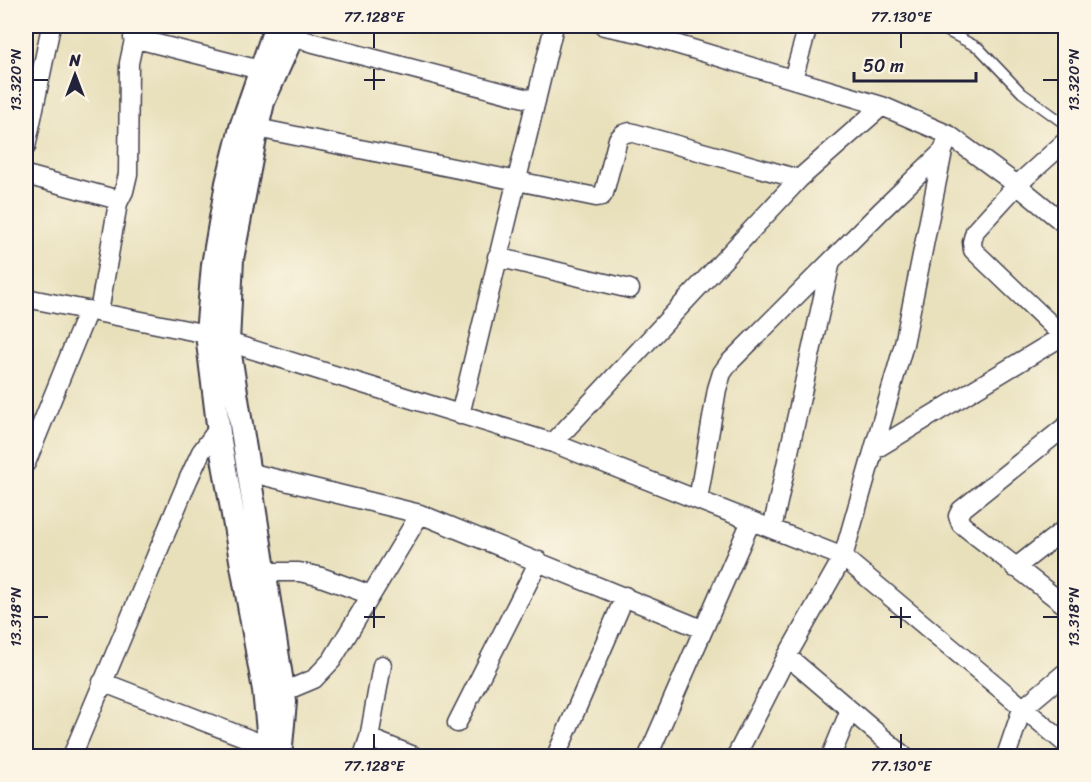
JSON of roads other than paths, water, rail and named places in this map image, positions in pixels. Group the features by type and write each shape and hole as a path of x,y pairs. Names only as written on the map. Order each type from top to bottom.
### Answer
{"street":[{"path":"26,147 51,26"},
{"path":"460,415 554,26"},
{"path":"604,26 640,29 882,106 1017,185 1065,225"},
{"path":"793,79 808,26"},
{"path":"288,29 536,100"},
{"path":"271,753 260,661 218,429 207,334 213,265 227,183 242,124 260,70 288,29"},
{"path":"271,753 285,702 228,342 232,259 257,128 263,102 288,29"},
{"path":"26,464 93,311 118,203 124,191 128,174 129,63 135,32 260,70"},
{"path":"553,443 799,179 882,106"},
{"path":"257,128 596,197 602,196 618,140 623,134 630,132 799,179"},
{"path":"874,450 1064,335 973,250 972,242 975,231 1017,185 1065,141"},
{"path":"698,500 717,389 722,373 736,356 946,143"},
{"path":"736,756 787,656 843,557 904,344 946,143"},
{"path":"26,175 115,199 118,203"},
{"path":"497,258 630,289"},
{"path":"772,529 831,261"},
{"path":"26,298 207,334 553,443 843,557 1065,744"},
{"path":"1065,426 961,510 958,516 961,524 1065,606"},
{"path":"72,756 188,480 201,452 218,429"},
{"path":"248,472 420,514 702,629"},
{"path":"283,692 314,679 332,660 420,514"},
{"path":"648,756 751,521"},
{"path":"1015,568 1065,528"},
{"path":"457,723 539,561"},
{"path":"264,573 299,572 318,576 371,595"},
{"path":"556,756 625,596"},
{"path":"787,656 904,756"},
{"path":"363,756 369,738 382,665"},
{"path":"1006,756 1022,709 1065,672"},
{"path":"102,682 271,753"},
{"path":"831,756 850,710"},
{"path":"369,738 414,756"}],"lane":[{"path":"937,26 979,48 1022,93 1065,125"}]}
